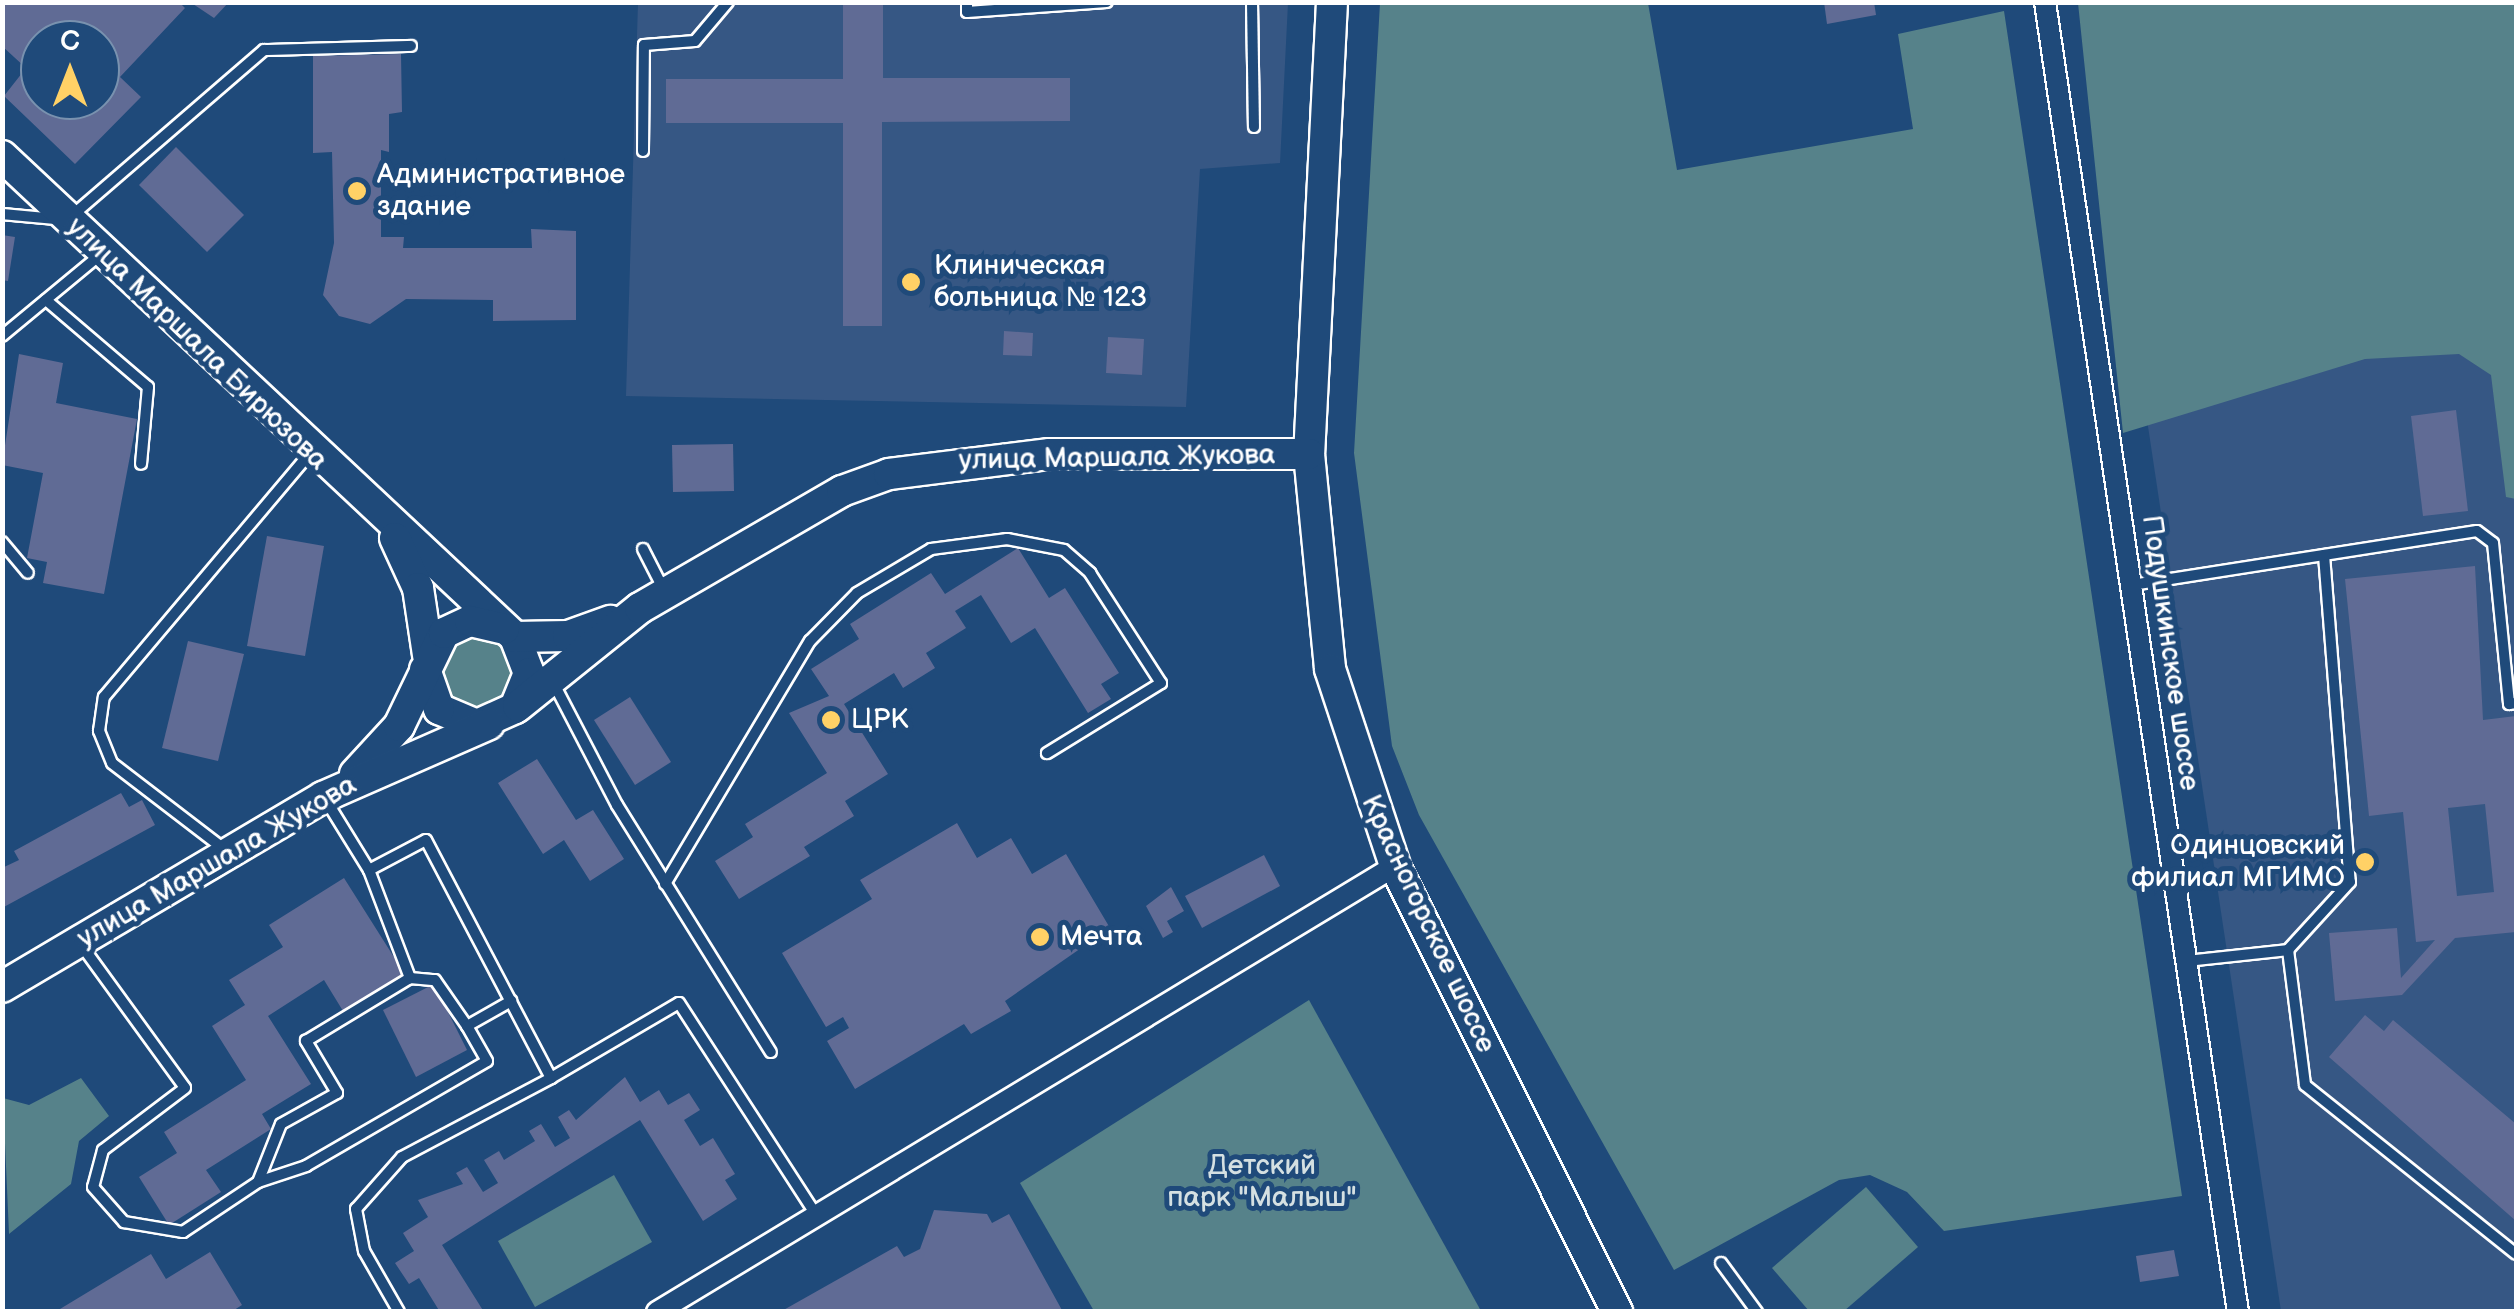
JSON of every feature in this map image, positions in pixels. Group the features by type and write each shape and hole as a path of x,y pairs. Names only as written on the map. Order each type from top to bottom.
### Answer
{"street":[{"name":"Красногорское шоссе","path":"1332,2 1309,454 1330,669 1395,866 1616,1312"},
{"name":"Подушкинское шоссе","path":"2044,2 2238,1312"},
{"name":"улица Маршала Бирюзова","path":"2,156 310,453 512,635"},
{"name":"улица Маршала Жукова","path":"7,977 78,941 331,793 503,715 653,600 842,491 944,462 1309,454"},
{"path":"392,530 418,588 431,697 450,718 503,715 529,672 512,635"},
{"path":"331,793 399,726 426,662 456,625 484,621 512,635 568,636 653,600"},
{"path":"657,1312 1395,866"}],"lane":[{"path":"643,152 644,45 695,41 728,2"},
{"path":"967,2 967,12 1108,2"},
{"path":"1252,2 1254,128"},
{"path":"2,214 68,220 264,50 412,46"},
{"path":"2,336 102,253"},
{"path":"46,300 148,386 141,464"},
{"path":"226,851 112,763 100,731 104,697 310,453"},
{"path":"2132,585 2477,531 2493,544 2510,704 2516,703"},
{"path":"664,884 810,641 857,593 931,549 1007,539 1064,550 1090,573 1161,683 1047,753"},
{"path":"2,542 28,573"},
{"path":"642,550 653,600"},
{"path":"2187,961 2288,950 2350,882 2324,555"},
{"path":"552,679 664,884 771,1052"},
{"path":"331,793 369,870 410,978"},
{"path":"369,870 426,840 551,1078"},
{"path":"78,941 185,1088 102,1150 94,1187 124,1222 183,1232 258,1182 306,1166 487,1061 435,980 410,978 306,1040 337,1093 281,1124 258,1182"},
{"path":"2288,950 2305,1085 2516,1254"},
{"path":"467,1026 511,1001"},
{"path":"399,1312 364,1251 356,1209 402,1157 551,1078 680,1003 816,1216"},
{"path":"1720,1263 1757,1312"}],"shaded area":[{"name":"Клиническая больница № 123","path":"638,3 1288,3 1280,163 1200,169 1186,407 626,396"},
{"name":"Одинцовский филиал МГИМО","path":"2470,342 2516,359 2516,1311 2281,1311 2146,413 2312,361"}],"green space":[{"path":"1380,3 1648,3 1677,170 1913,129 1898,34 2004,11 2182,1196 1944,1231 1907,1192 1870,1175 1839,1180 1674,1270 1419,815 1392,746 1354,453"},
{"path":"2078,3 2516,3 2516,499 2506,497 2491,375 2459,354 2365,359 2123,433"},
{"path":"477,637 502,648 513,673 502,698 477,709 452,698 441,673 452,648"},
{"name":"Детский парк \"Малыш\"","path":"1309,1000 1481,1311 1094,1311 1020,1183"},
{"path":"81,1078 109,1116 79,1141 71,1184 9,1234 3,1098 29,1105"},
{"path":"614,1175 652,1242 535,1307 498,1241"},
{"path":"1866,1187 1918,1247 1844,1311 1809,1311 1772,1268"}],"building":[{"path":"2,2 179,2 185,8 120,77 120,20 20,20 20,62 2,46"},
{"path":"190,2 229,2 214,18"},
{"path":"843,2 883,2 883,78 1070,78 1070,121 882,122 882,326 843,326 843,123 666,123 666,79 843,79"},
{"path":"1824,2 1874,2 1876,15 1827,24"},
{"name":"Административное здание","path":"401,54 402,112 389,114 389,152 381,150 381,237 404,237 403,248 532,248 531,229 576,231 576,320 493,321 493,300 406,299 370,324 339,316 323,295 334,243 332,152 313,153 313,56"},
{"path":"20,76 20,111 4,96"},
{"path":"120,77 141,97 120,118"},
{"path":"29,120 118,120 75,164"},
{"path":"176,147 244,215 207,252 139,185"},
{"path":"2,235 15,237 8,281 2,280"},
{"path":"1004,331 1033,333 1032,356 1003,355"},
{"path":"1108,337 1144,339 1142,375 1106,373"},
{"path":"19,354 63,363 56,403 137,419 104,594 43,583 47,562 27,558 43,473 2,465"},
{"path":"2456,410 2468,511 2423,516 2411,416"},
{"path":"733,444 734,491 673,492 672,445"},
{"path":"267,536 324,546 305,656 247,646"},
{"path":"1018,548 1049,598 1065,588 1119,673 1101,684 1111,699 1088,713 1035,628 1011,643 981,595 955,611 966,628 926,653 935,668 903,688 894,673 844,704 888,774 845,801 854,816 804,847 810,856 739,899 715,861 753,837 745,824 827,773 789,713 829,696 811,669 859,639 850,624 931,573 945,594"},
{"path":"2475,566 2483,720 2516,716 2516,932 2455,938 2402,995 2335,1001 2329,933 2397,928 2401,978 2435,940 2416,942 2403,812 2369,816 2345,579","holes":["2485,804 2494,892 2457,896 2448,808"]},
{"path":"188,641 244,654 218,761 162,748"},
{"path":"630,697 671,762 635,785 594,720"},
{"path":"537,759 576,820 593,810 624,859 590,881 564,840 543,854 498,783"},
{"path":"121,793 129,807 142,800 155,825 2,908 2,868 19,860 14,851"},
{"path":"957,823 977,858 1011,838 1032,874 1066,854 1110,928 1005,1001 1011,1011 971,1034 964,1024 855,1089 827,1041 849,1028 843,1017 826,1027 782,953 872,899 860,880"},
{"path":"1264,855 1280,886 1202,928 1185,896"},
{"path":"344,878 404,973 343,1011 324,980 268,1016 311,1084 262,1114 271,1129 206,1170 221,1192 169,1225 139,1177 177,1153 164,1132 246,1080 212,1026 245,1005 229,980 283,947 269,925"},
{"path":"1171,887 1184,911 1167,921 1173,932 1163,938 1146,906"},
{"path":"434,984 467,1050 416,1077 383,1010"},
{"path":"2365,1015 2384,1031 2393,1020 2516,1124 2516,1221 2329,1057"},
{"path":"625,1077 640,1102 659,1090 668,1105 689,1093 700,1110 684,1120 700,1146 713,1138 735,1174 725,1180 737,1199 703,1221 640,1120 442,1245 484,1312 440,1312 419,1278 409,1284 395,1263 414,1251 403,1233 428,1217 418,1200 463,1184 456,1173 467,1167 483,1192 498,1183 484,1160 499,1151 504,1160 535,1141 529,1131 541,1124 555,1147 570,1138 558,1117 569,1110 576,1120"},
{"path":"934,1210 987,1214 992,1223 1009,1214 1063,1312 780,1312 897,1246 904,1257 920,1249"},
{"path":"2174,1250 2179,1276 2140,1282 2136,1256"},
{"path":"210,1252 242,1305 231,1312 55,1312 151,1254 166,1279"}],"place":[{"name":"Административное здание","path":"357,191"},
{"name":"Клиническая больница № 123","path":"911,282"},
{"name":"ЦРК","path":"831,720"},
{"name":"Одинцовский филиал МГИМО","path":"2365,862"},
{"name":"Мечта","path":"1040,937"}]}
